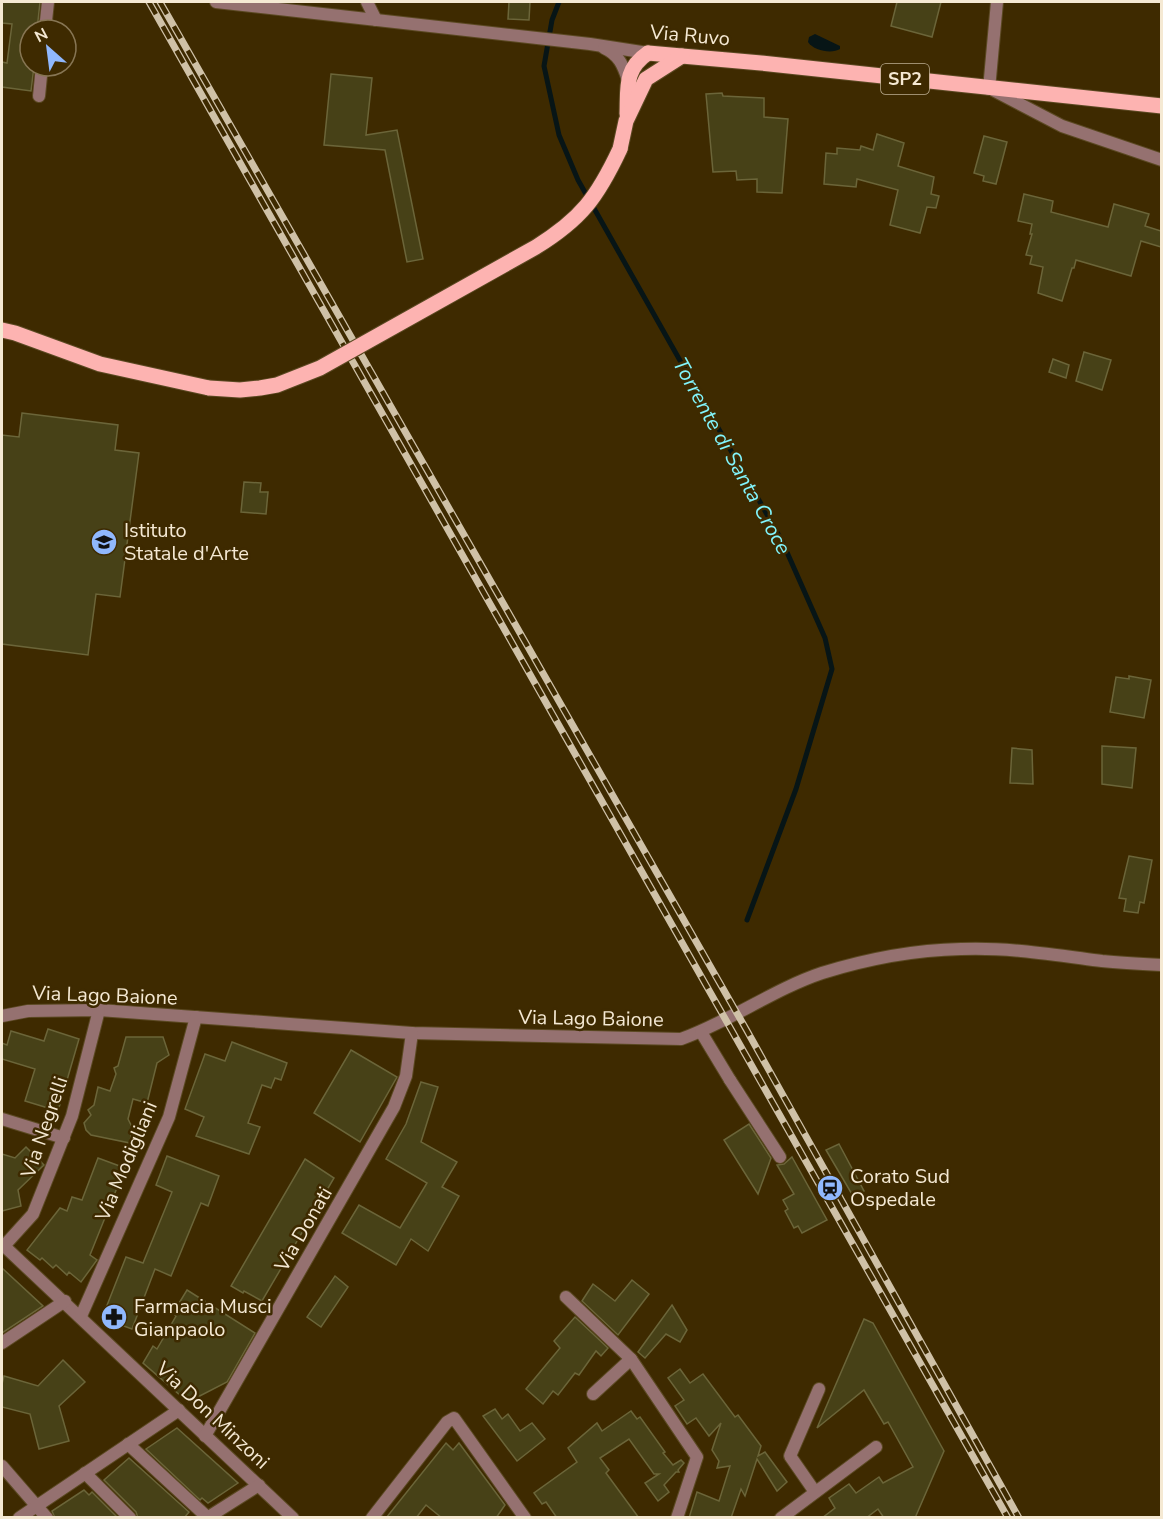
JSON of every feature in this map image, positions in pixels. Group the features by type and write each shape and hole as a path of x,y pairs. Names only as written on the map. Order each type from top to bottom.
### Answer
{"main road":[{"name":"Via Ruvo","path":"648,53 1161,106"},
{"path":"626,121 646,79 649,67 648,53"},
{"path":"2,324 8,331 100,364 209,388 240,390 260,388 287,381 320,368 518,258 560,232 582,213 609,172 620,149 626,121 628,80 632,67 648,53"},
{"path":"646,79 682,56"}],"street":[{"path":"46,18 48,2"},
{"name":"Via Ruvo","path":"216,2 594,44 648,53"},
{"path":"367,2 376,20"},
{"path":"997,2 989,88 1062,126 1161,160"},
{"path":"594,44 614,52 623,65 628,80"},
{"path":"39,96 41,78"},
{"name":"Via Lago Baione","path":"2,1016 28,1011 99,1010 412,1033 681,1039 701,1032 820,974 885,956 961,948 1034,952 1161,965"},
{"name":"Via Negrelli","path":"3,1245 33,1214 72,1116 99,1010"},
{"name":"Via Modigliani","path":"81,1316 169,1117 196,1017"},
{"path":"701,1032 710,1050 780,1157"},
{"name":"Via Donati","path":"205,1436 394,1107 406,1076 412,1033"},
{"path":"2,1119 64,1138"},
{"name":"Via Don Minzoni","path":"3,1245 293,1518"},
{"path":"566,1297 631,1359 697,1457 677,1518"},
{"path":"2,1342 65,1301"},
{"path":"593,1394 631,1359"},
{"path":"815,1492 790,1456 819,1389"},
{"path":"19,1518 179,1410"},
{"path":"372,1518 447,1422 454,1418 520,1515"},
{"path":"128,1444 207,1517 259,1485"},
{"path":"781,1518 876,1447"},
{"path":"2,1466 47,1518"},
{"path":"85,1473 130,1518"}],"shaded area":[{"path":"815,34 840,46 840,49 828,51 814,48 808,42 809,37"}],"building":[{"path":"2,2 40,2 38,18 18,18 18,78 33,78 31,91 2,87 2,62 7,63 12,24 2,23"},
{"path":"509,2 530,2 529,20 508,19"},
{"path":"897,2 941,2 932,37 891,26"},
{"path":"331,74 372,78 366,135 397,130 423,259 407,262 385,150 324,145"},
{"path":"722,93 723,96 764,98 764,117 788,119 782,193 757,192 757,179 737,180 736,171 713,172 706,94"},
{"path":"877,134 904,143 898,166 934,177 931,194 939,196 936,208 927,207 920,233 890,225 898,190 857,179 856,187 824,184 826,153 837,154 837,148 860,150 861,146 873,150"},
{"path":"984,136 1007,142 996,184 983,181 984,176 974,173"},
{"path":"1024,194 1053,201 1051,212 1108,227 1114,204 1149,214 1145,226 1161,231 1161,247 1141,241 1131,276 1076,260 1062,301 1038,293 1043,267 1030,264 1032,256 1026,255 1032,234 1030,234 1032,224 1018,221"},
{"path":"1084,352 1111,360 1102,390 1076,381"},
{"path":"1053,359 1069,365 1066,378 1049,372"},
{"path":"22,413 118,425 115,450 139,453 120,597 96,594 88,655 2,644 2,435 19,437"},
{"path":"244,482 261,483 260,492 268,492 266,514 241,512"},
{"path":"1129,676 1151,680 1144,718 1110,712 1116,677 1129,679"},
{"path":"1102,746 1136,748 1132,788 1102,784"},
{"path":"1012,748 1032,750 1033,784 1010,783"},
{"path":"1129,856 1152,860 1144,903 1140,902 1138,913 1124,911 1126,899 1119,898"},
{"path":"48,1029 79,1039 58,1111 25,1101 35,1069 2,1059 2,1043 7,1045 11,1031 44,1041"},
{"path":"126,1037 163,1037 169,1055 157,1063 147,1103 133,1099 128,1119 132,1127 130,1143 91,1135 84,1123 91,1115 88,1110 94,1105 98,1087 110,1091 116,1074 114,1068 118,1066"},
{"path":"232,1042 287,1063 281,1080 275,1078 271,1088 262,1085 248,1123 260,1127 249,1154 196,1136 204,1117 185,1109 205,1054 225,1061"},
{"path":"351,1050 397,1077 360,1142 314,1113"},
{"path":"421,1082 438,1087 421,1142 457,1162 442,1187 459,1196 428,1251 411,1239 396,1265 342,1233 359,1205 400,1228 427,1183 386,1159 406,1124"},
{"path":"749,1124 771,1158 758,1194 724,1140"},
{"path":"839,1144 864,1191 853,1196 826,1150"},
{"path":"26,1147 44,1165 18,1190 21,1206 2,1211 2,1154 15,1158"},
{"path":"167,1156 219,1176 208,1206 201,1203 171,1276 155,1269 132,1329 102,1318 126,1257 143,1263 172,1192 156,1185"},
{"path":"792,1157 827,1220 802,1233 798,1226 794,1228 785,1211 788,1209 783,1200 794,1194 777,1165 784,1164"},
{"path":"98,1158 125,1168 90,1255 97,1260 81,1282 69,1272 67,1275 56,1265 53,1268 42,1258 40,1260 27,1250 60,1208 67,1211 72,1197 82,1200"},
{"path":"305,1159 334,1178 262,1301 231,1286"},
{"path":"2,1268 43,1306 2,1333"},
{"path":"335,1276 348,1287 321,1327 307,1317"},
{"path":"632,1280 649,1294 618,1335 582,1301 593,1284 615,1301"},
{"path":"187,1290 255,1333 227,1382 188,1402 143,1363 153,1346 157,1349 176,1316 173,1313"},
{"path":"672,1305 687,1330 680,1342 666,1334 645,1358 638,1352"},
{"path":"575,1317 608,1348 601,1356 596,1351 579,1375 575,1373 558,1395 553,1391 543,1404 526,1389 560,1348 554,1341"},
{"path":"864,1319 873,1323 944,1451 915,1518 884,1518 878,1509 866,1518 822,1518 835,1508 829,1498 849,1484 856,1493 879,1477 883,1483 913,1467 888,1422 884,1424 864,1390 817,1428"},
{"path":"63,1360 85,1382 59,1406 69,1441 39,1449 30,1414 2,1407 4,1376 38,1386"},
{"path":"680,1369 690,1383 703,1374 735,1417 738,1415 761,1446 758,1456 765,1452 787,1482 777,1491 757,1459 745,1496 741,1489 731,1518 689,1518 697,1492 719,1501 730,1466 717,1468 719,1461 712,1450 721,1423 709,1436 696,1418 687,1424 675,1406 684,1400 668,1378"},
{"path":"495,1409 502,1419 508,1414 520,1431 532,1423 545,1439 517,1461 483,1416"},
{"path":"631,1411 637,1419 640,1417 673,1465 681,1460 684,1463 678,1470 679,1472 676,1472 664,1485 669,1492 658,1501 645,1483 659,1474 654,1474 629,1439 600,1458 609,1470 606,1473 639,1518 557,1518 546,1502 542,1504 534,1493 577,1462 568,1448 597,1423 602,1431"},
{"path":"177,1428 238,1483 208,1503 202,1498 200,1500 146,1449"},
{"path":"446,1443 453,1450 459,1443 505,1505 496,1518 442,1518 426,1505 416,1518 386,1518"},
{"path":"129,1458 189,1512 184,1518 138,1518 136,1512 104,1480"},
{"path":"84,1490 89,1495 92,1492 118,1518 55,1518 52,1511"}],"waterway":[{"name":"Torrente di Santa Croce","path":"559,2 552,20 544,66 559,135 578,180 782,541 825,638 832,669 796,789 747,920"}],"railway":[{"path":"149,2 1008,1518"},
{"path":"160,2 746,1029 1019,1518"}],"place":[{"name":"Istituto Statale d'Arte","path":"104,542"},
{"name":"Corato Sud Ospedale","path":"830,1188"},
{"name":"Farmacia Musci Gianpaolo","path":"114,1317"}]}
